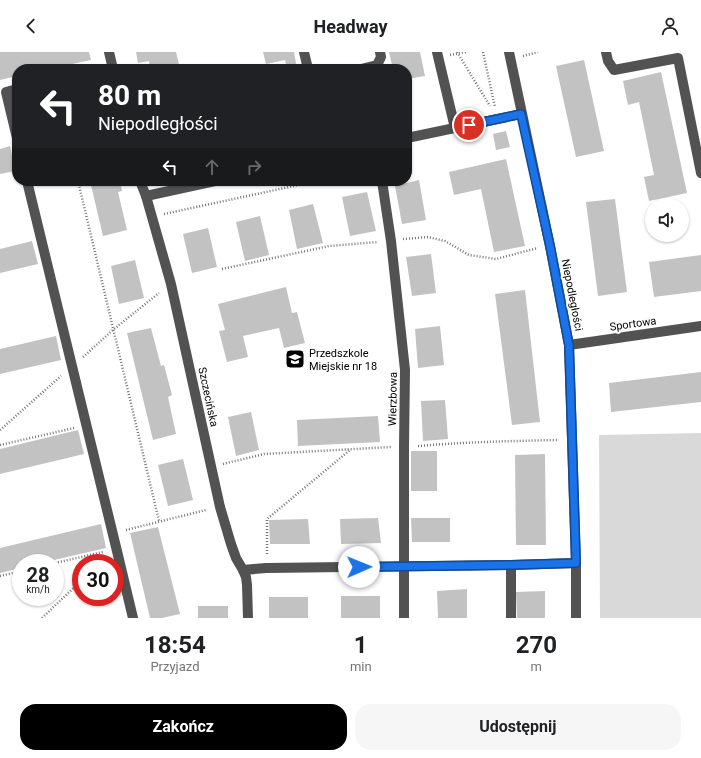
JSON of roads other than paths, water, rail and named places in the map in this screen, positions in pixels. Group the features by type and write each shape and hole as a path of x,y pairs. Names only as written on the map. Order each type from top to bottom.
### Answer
{"street":[{"path":"109,52 110,64"},
{"path":"304,52 307,64"},
{"path":"378,64 381,57 380,52"},
{"path":"437,52 455,128"},
{"name":"Niepodległości","path":"508,52 550,246 569,345 576,563 576,618"},
{"path":"606,52 608,61 614,70 678,58 701,173"},
{"path":"12,90 6,92 12,117"},
{"path":"412,137 521,114"},
{"path":"28,186 113,533 132,618"},
{"name":"Szczecińska","path":"142,186 171,284 220,507 236,558 244,570 247,585 248,618"},
{"path":"146,196 192,186"},
{"name":"Wierzbowa","path":"383,186 391,241 406,370 404,447 404,618"},
{"name":"Sportowa","path":"569,345 701,326"},
{"path":"244,570 266,568 576,563"},
{"path":"511,565 511,618"}],"place":[{"name":"Przedszkole Miejskie nr 18","path":"295,359"}]}
